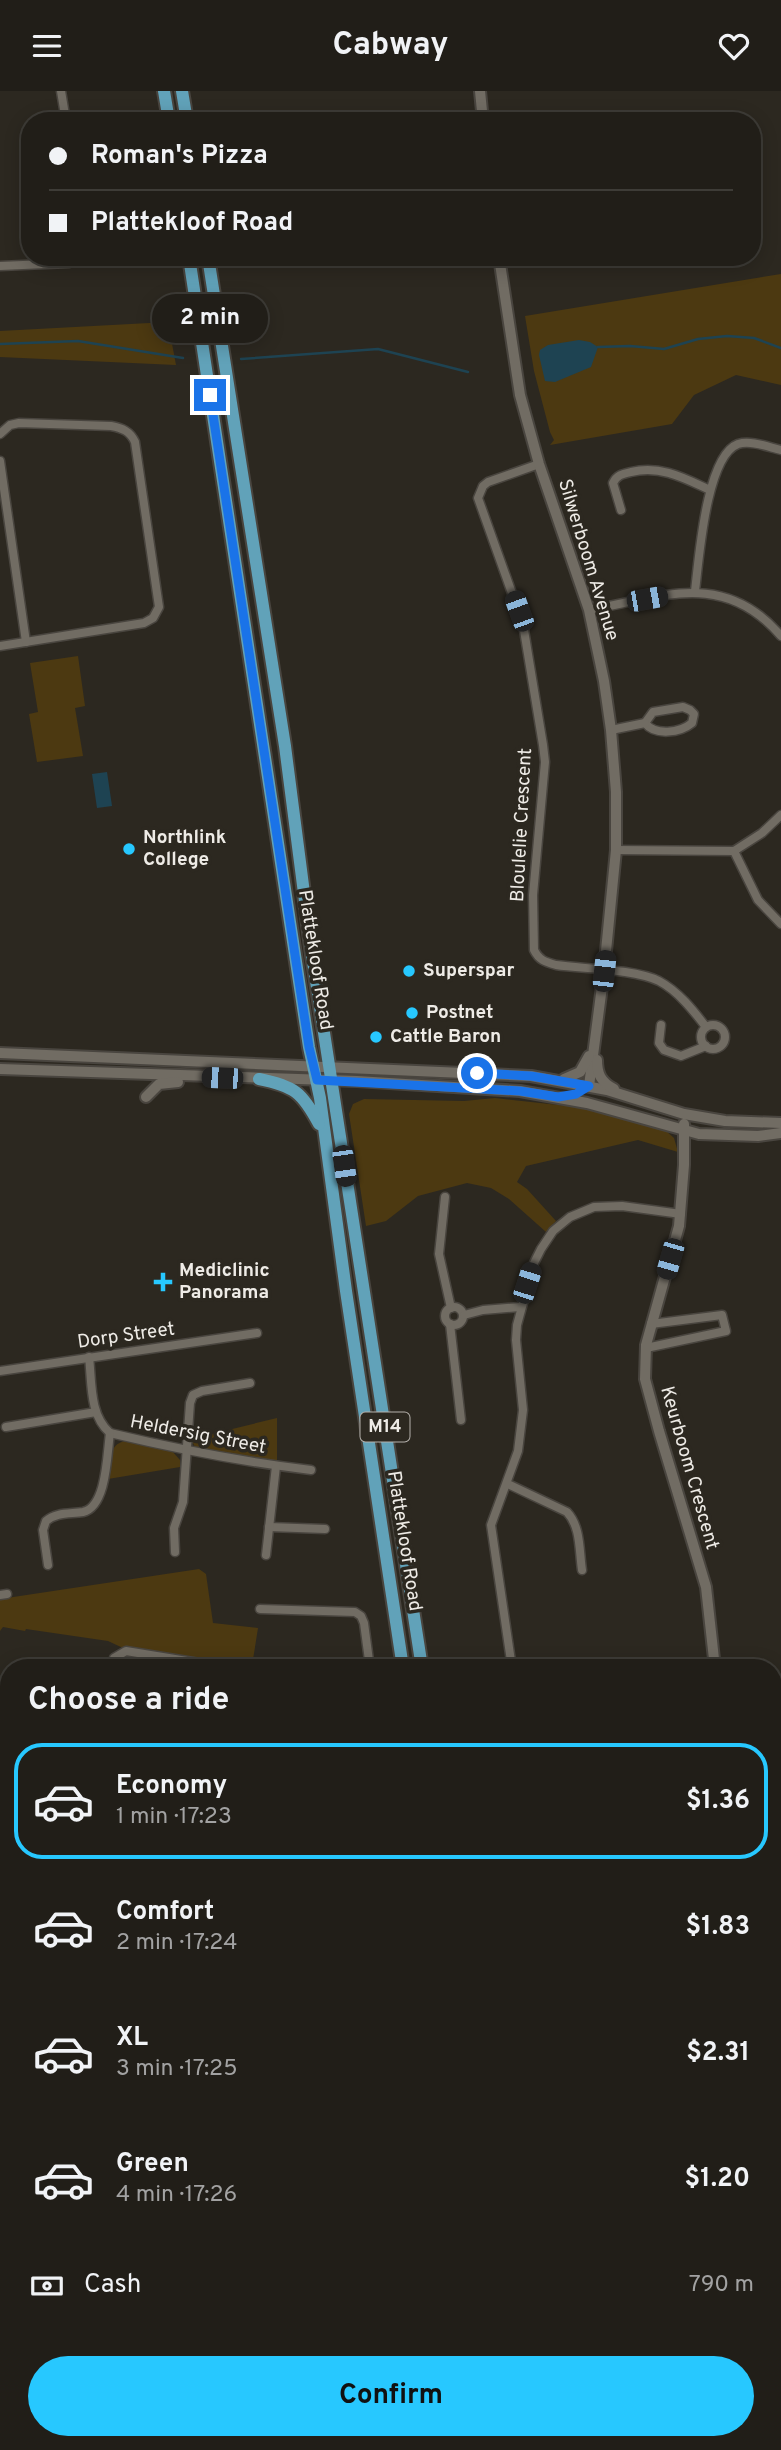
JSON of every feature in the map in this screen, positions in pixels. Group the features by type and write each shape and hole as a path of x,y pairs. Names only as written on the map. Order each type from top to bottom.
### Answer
{"main road":[{"path":"164,91 168,112"},
{"path":"182,91 186,112"},
{"name":"Plattekloof Road","path":"190,266 317,1080 403,1659"},
{"name":"Plattekloof Road","path":"209,266 285,746 312,955 421,1659"},
{"path":"258,1079 284,1085 300,1093 324,1133"}],"street":[{"path":"61,91 64,112"},
{"path":"480,91 482,112"},
{"path":"0,266 21,265"},
{"name":"Silwerboom Avenue","path":"500,266 514,367 539,464 589,610 611,730 615,850 604,971 589,1086"},
{"path":"0,434 10,425 19,423 119,427 133,437 159,600 157,613 144,624 0,646"},
{"path":"695,591 710,490 726,451 748,443 781,450"},
{"path":"0,461 26,642"},
{"name":"Bloulelie Crescent","path":"539,464 488,482 483,486 478,498 523,624 543,745 545,762 533,895 534,950 544,962 604,971"},
{"path":"621,510 613,483 620,475 635,471 662,470 710,490"},
{"path":"589,610 695,591 727,597 741,603 756,612 781,636"},
{"path":"611,730 645,723 653,712 683,707 694,714 692,723 685,728 659,732 649,729 645,723"},
{"path":"615,850 734,851 762,833 781,815"},
{"path":"734,851 758,900 781,924"},
{"path":"604,971 661,982 685,1002 706,1027"},
{"path":"661,1025 659,1043 664,1050 681,1056 706,1046 718,1047 725,1038 720,1028 713,1025 706,1027 701,1037 706,1046"},
{"path":"562,1080 574,1077 584,1068 595,1046"},
{"path":"595,1046 599,1075 603,1081 632,1097"},
{"path":"0,1053 496,1073 562,1080 632,1097 684,1114 725,1121 781,1123"},
{"path":"0,1069 332,1080 520,1091 558,1097 685,1131 726,1136 781,1133"},
{"path":"146,1097 159,1084 203,1083 222,1078"},
{"path":"558,1097 576,1094 589,1086"},
{"path":"589,1086 602,1099 640,1118"},
{"name":"Keurboom Crescent","path":"684,1114 681,1214 651,1324 646,1348 645,1379 706,1587 714,1659"},
{"path":"445,1197 439,1254 451,1308"},
{"path":"511,1659 491,1536 494,1514 508,1483 522,1430 516,1341 520,1307 541,1249 553,1231 570,1217 594,1207 681,1214"},
{"path":"464,1315 483,1310 520,1307"},
{"path":"451,1308 461,1310 464,1315"},
{"path":"451,1308 445,1314 450,1324 461,1420"},
{"path":"450,1324 460,1324 464,1315"},
{"path":"646,1348 726,1331 722,1315 651,1324"},
{"name":"Dorp Street","path":"0,1371 257,1333"},
{"name":"Heldersig Street","path":"89,1357 96,1412 102,1425 110,1433 185,1451 311,1470"},
{"path":"175,1552 174,1528 183,1506 185,1451 193,1395 201,1391 250,1383"},
{"path":"6,1427 96,1412"},
{"path":"48,1565 43,1530 46,1521 53,1516 85,1511 96,1505 103,1485 110,1433"},
{"name":"Heldersig Street","path":"266,1555 276,1466"},
{"path":"508,1483 567,1513 573,1519 582,1570"},
{"path":"269,1527 325,1529"},
{"path":"260,1609 355,1612 365,1623 369,1659"},
{"path":"114,1659 126,1651 175,1659"}],"shaded area":[{"path":"781,274 781,385 736,375 694,395 672,424 550,445 554,440 534,371 525,316"},
{"path":"168,322 176,365 0,357 0,331"},
{"path":"78,656 85,706 75,708 83,756 37,762 29,714 38,712 30,663"},
{"path":"495,1098 586,1108 665,1130 674,1138 678,1152 638,1140 526,1166 517,1182 527,1189 556,1221 546,1232 509,1199 491,1188 467,1183 418,1196 386,1221 366,1226 349,1114 353,1104 364,1099 464,1101"},
{"path":"277,1418 277,1462 200,1450 191,1439"},
{"path":"125,1441 172,1451 180,1460 180,1467 108,1479 113,1450"},
{"path":"199,1569 206,1574 213,1623 258,1628 253,1659 187,1659 123,1648 108,1641 26,1629 3,1627 0,1631 0,1599"}],"water":[{"path":"579,340 598,347 591,367 555,382 545,381 540,350 548,345"},
{"path":"107,772 112,806 97,808 92,774"}],"waterway":[{"path":"598,347 664,349 698,339 727,336 754,338 781,348"},
{"path":"0,344 78,341 183,358"},
{"path":"241,359 378,349 468,372"}],"place":[{"name":"Northlink College","path":"129,849"},
{"name":"Superspar","path":"409,971"},
{"name":"Postnet","path":"412,1013"},
{"name":"Cattle Baron","path":"376,1037"},
{"name":"Mediclinic Panorama","path":"163,1282"}],"route":[{"path":"210,395 309,1047 317,1080 520,1091 558,1097 576,1094 589,1086 531,1076 477,1073"}]}
